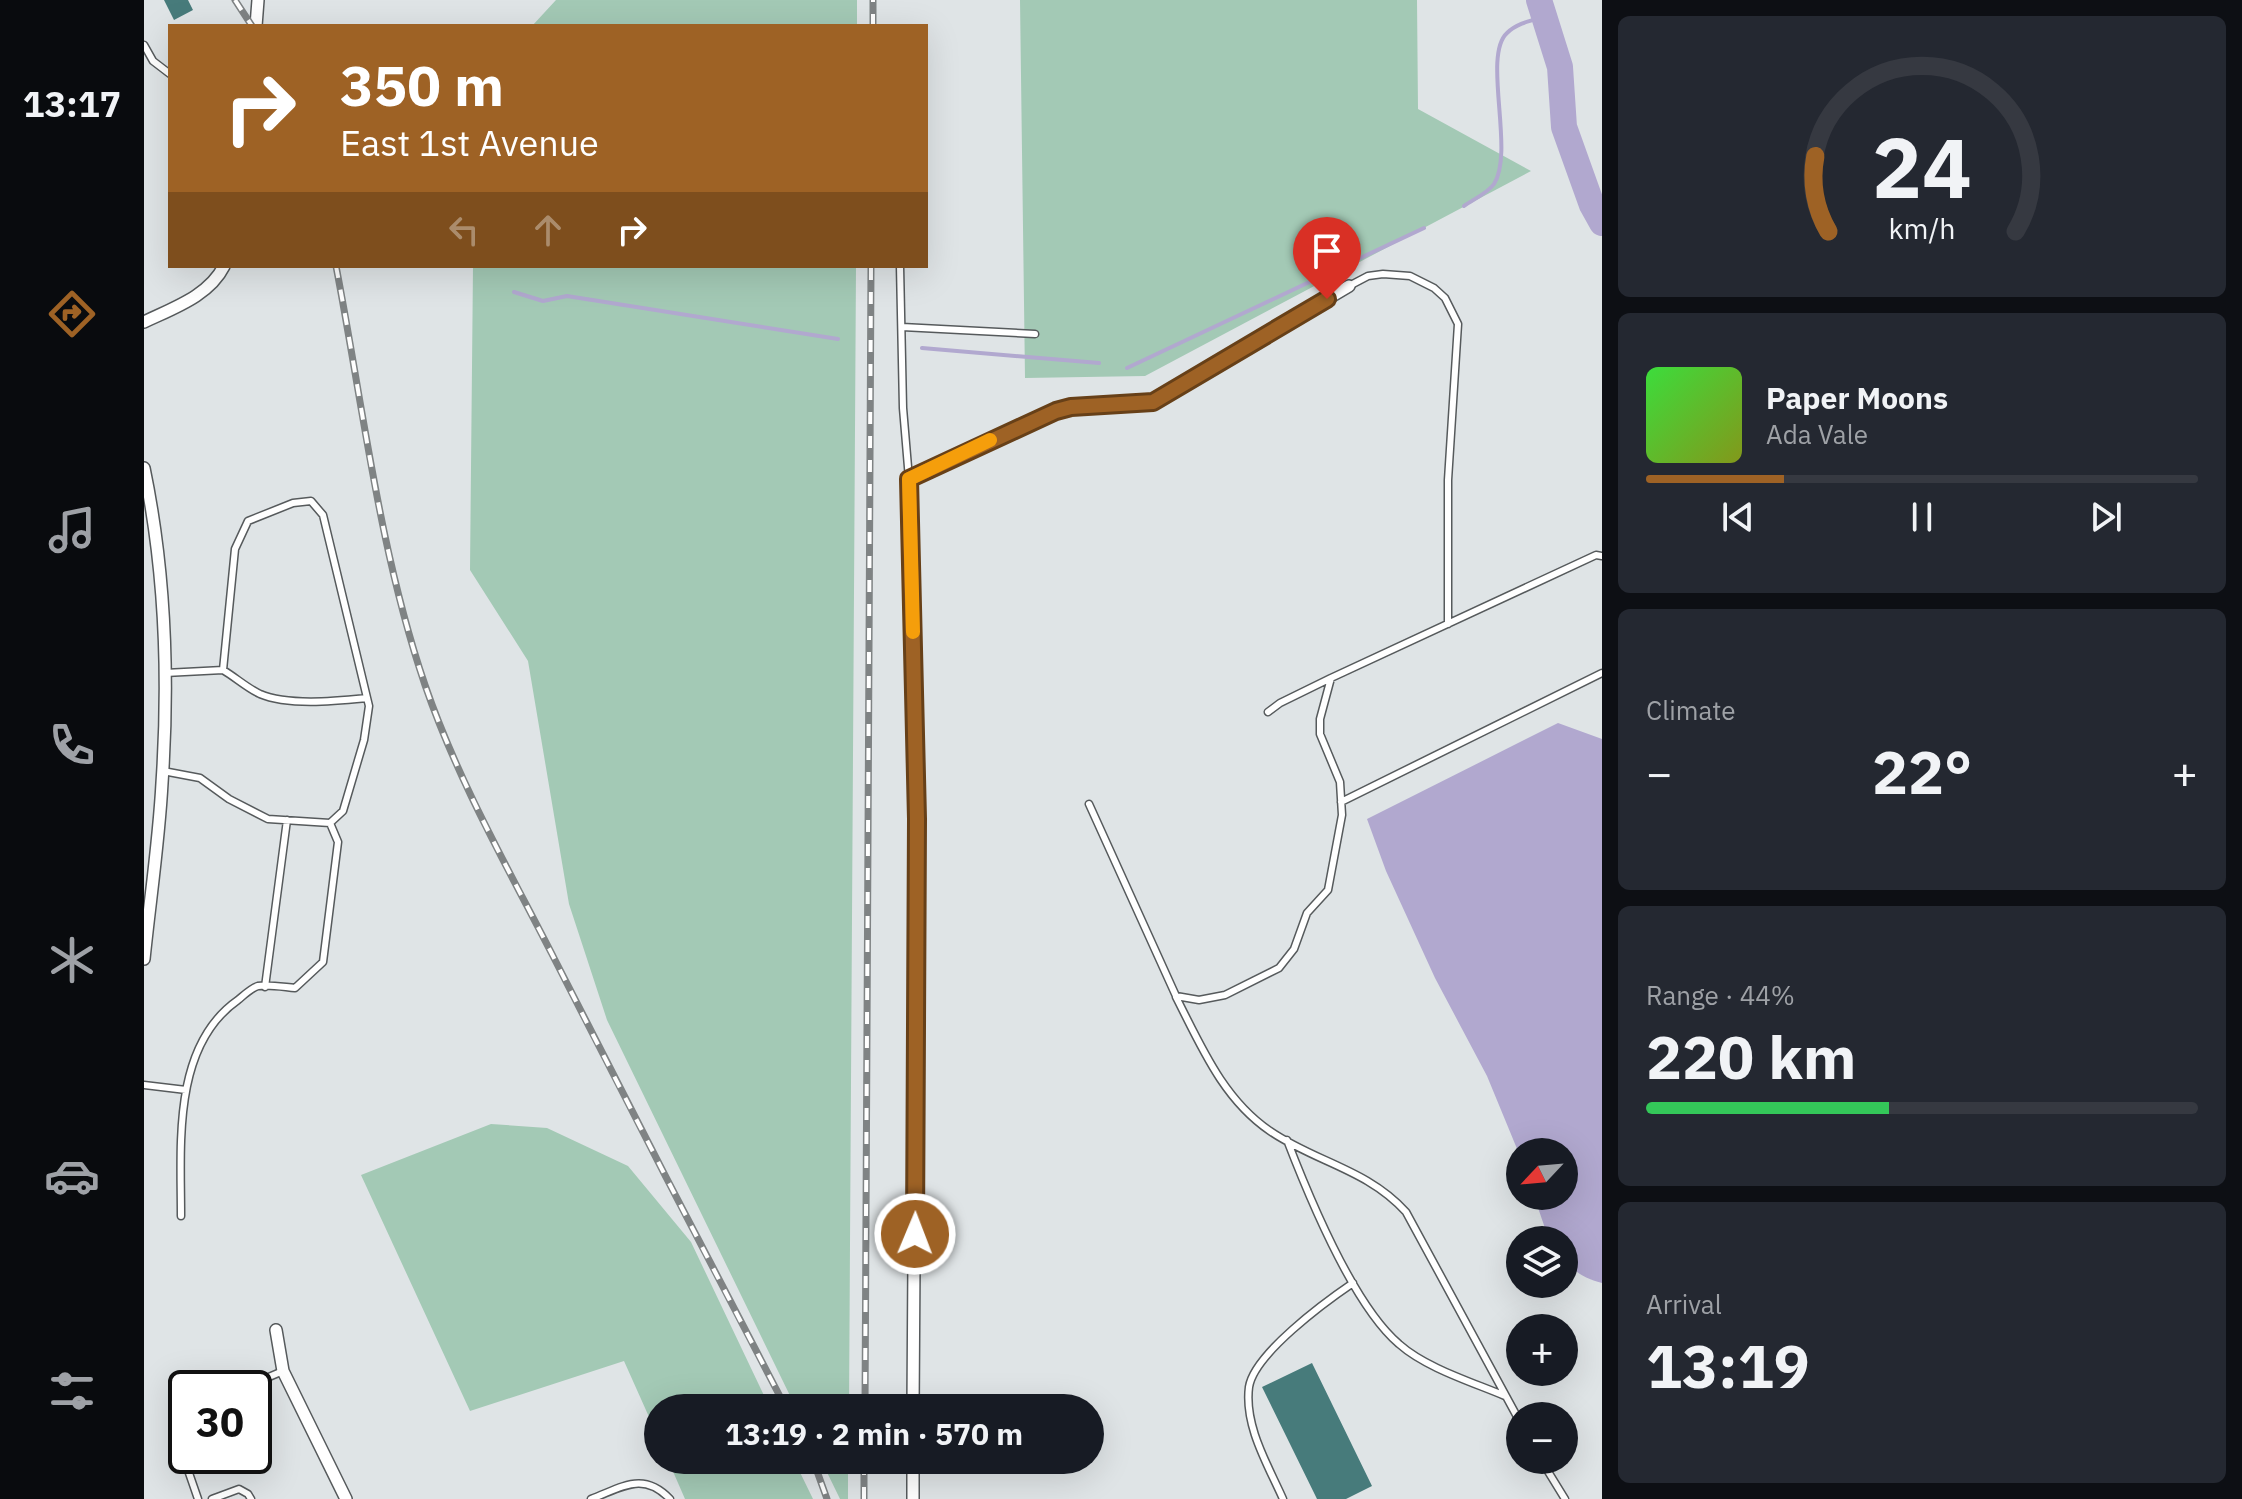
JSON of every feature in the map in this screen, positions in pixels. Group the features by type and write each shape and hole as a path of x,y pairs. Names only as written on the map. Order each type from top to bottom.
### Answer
{"street":[{"path":"256,24 258,0"},
{"path":"144,322 195,296 209,286 222,268"},
{"path":"913,1394 917,819 909,479 1056,411 1071,407 1153,402 1349,286"},
{"path":"144,468 153,527 165,673 163,771 147,889 144,959"},
{"path":"276,1330 283,1371 346,1499"},
{"path":"913,1474 913,1499"}],"lane":[{"path":"144,45 153,61 168,72"},
{"path":"900,268 903,408 909,479"},
{"path":"1349,286 1368,276 1410,276 1434,288 1445,298 1458,324 1448,480 1448,624"},
{"path":"902,327 1035,334"},
{"path":"163,771 200,778 229,799 268,819 330,823 343,811 364,740 369,706 323,515 311,501 293,503 248,521 235,549 223,670"},
{"path":"1268,712 1331,678 1596,555 1602,556"},
{"path":"165,673 223,670 259,694 281,699 338,701 367,698"},
{"path":"1341,802 1602,673"},
{"path":"1176,996 1199,1000 1225,995 1279,968 1294,949 1307,913 1328,890 1338,842 1341,802 1340,782 1320,734 1320,719 1331,678"},
{"path":"1089,804 1176,996 1229,1094 1270,1131 1392,1196 1406,1212 1509,1402"},
{"path":"265,987 287,820"},
{"path":"181,1216 181,1158 187,1080 201,1046 221,1012 257,986 295,988 323,962 338,842 330,823"},
{"path":"144,1085 186,1090"},
{"path":"1287,1140 1317,1211 1353,1283 1378,1322 1400,1346 1442,1369 1506,1396"},
{"path":"1283,1499 1262,1455 1250,1408 1250,1382 1261,1362 1290,1333 1353,1283"},
{"path":"272,1376 283,1371"},
{"path":"189,1474 198,1499"},
{"path":"1550,1474 1565,1499"},
{"path":"591,1499 634,1482 657,1486 670,1499"},
{"path":"212,1499 239,1489 251,1499"}],"green space":[{"path":"556,0 857,0 857,24 534,24"},
{"path":"1020,0 1417,0 1418,109 1531,171 1145,376 1025,378"},
{"path":"473,268 856,268 849,1394 789,1394 607,1020 569,904 528,661 470,570"},
{"path":"491,1124 547,1128 628,1166 691,1242 763,1394 644,1394 644,1406 624,1361 470,1411 361,1175"},
{"path":"674,1474 801,1474 813,1499 685,1499"},
{"path":"828,1474 848,1474 848,1499 840,1499"}],"shaded area":[{"path":"1558,723 1602,739 1602,1283 1578,1272 1578,1226 1544,1226 1539,1210 1578,1210 1578,1138 1513,1138 1487,1076 1435,978 1386,871 1367,819"}],"building":[{"path":"164,0 188,0 193,10 174,20"},
{"path":"1312,1363 1372,1486 1346,1499 1317,1499 1262,1387"}],"waterway":[{"path":"1539,0 1560,67 1564,127 1592,205 1602,223"},
{"path":"1464,206 1494,184 1500,169 1501,128 1497,82 1500,45 1515,27 1546,16"},
{"path":"1127,368 1424,228"},
{"path":"514,292 543,301 567,296 838,339"},
{"path":"922,348 1099,363"}],"railway":[{"path":"235,0 251,24"},
{"path":"873,0 873,24"},
{"path":"336,268 395,582 438,721 485,825 779,1394"},
{"path":"865,1394 871,268"},
{"path":"818,1474 827,1499"},
{"path":"864,1474 864,1499"}],"slow traffic":[{"path":"913,632 909,479 990,440"}],"route":[{"path":"915,1234 917,819 909,479 1056,411 1071,407 1153,402 1327,299"}]}
